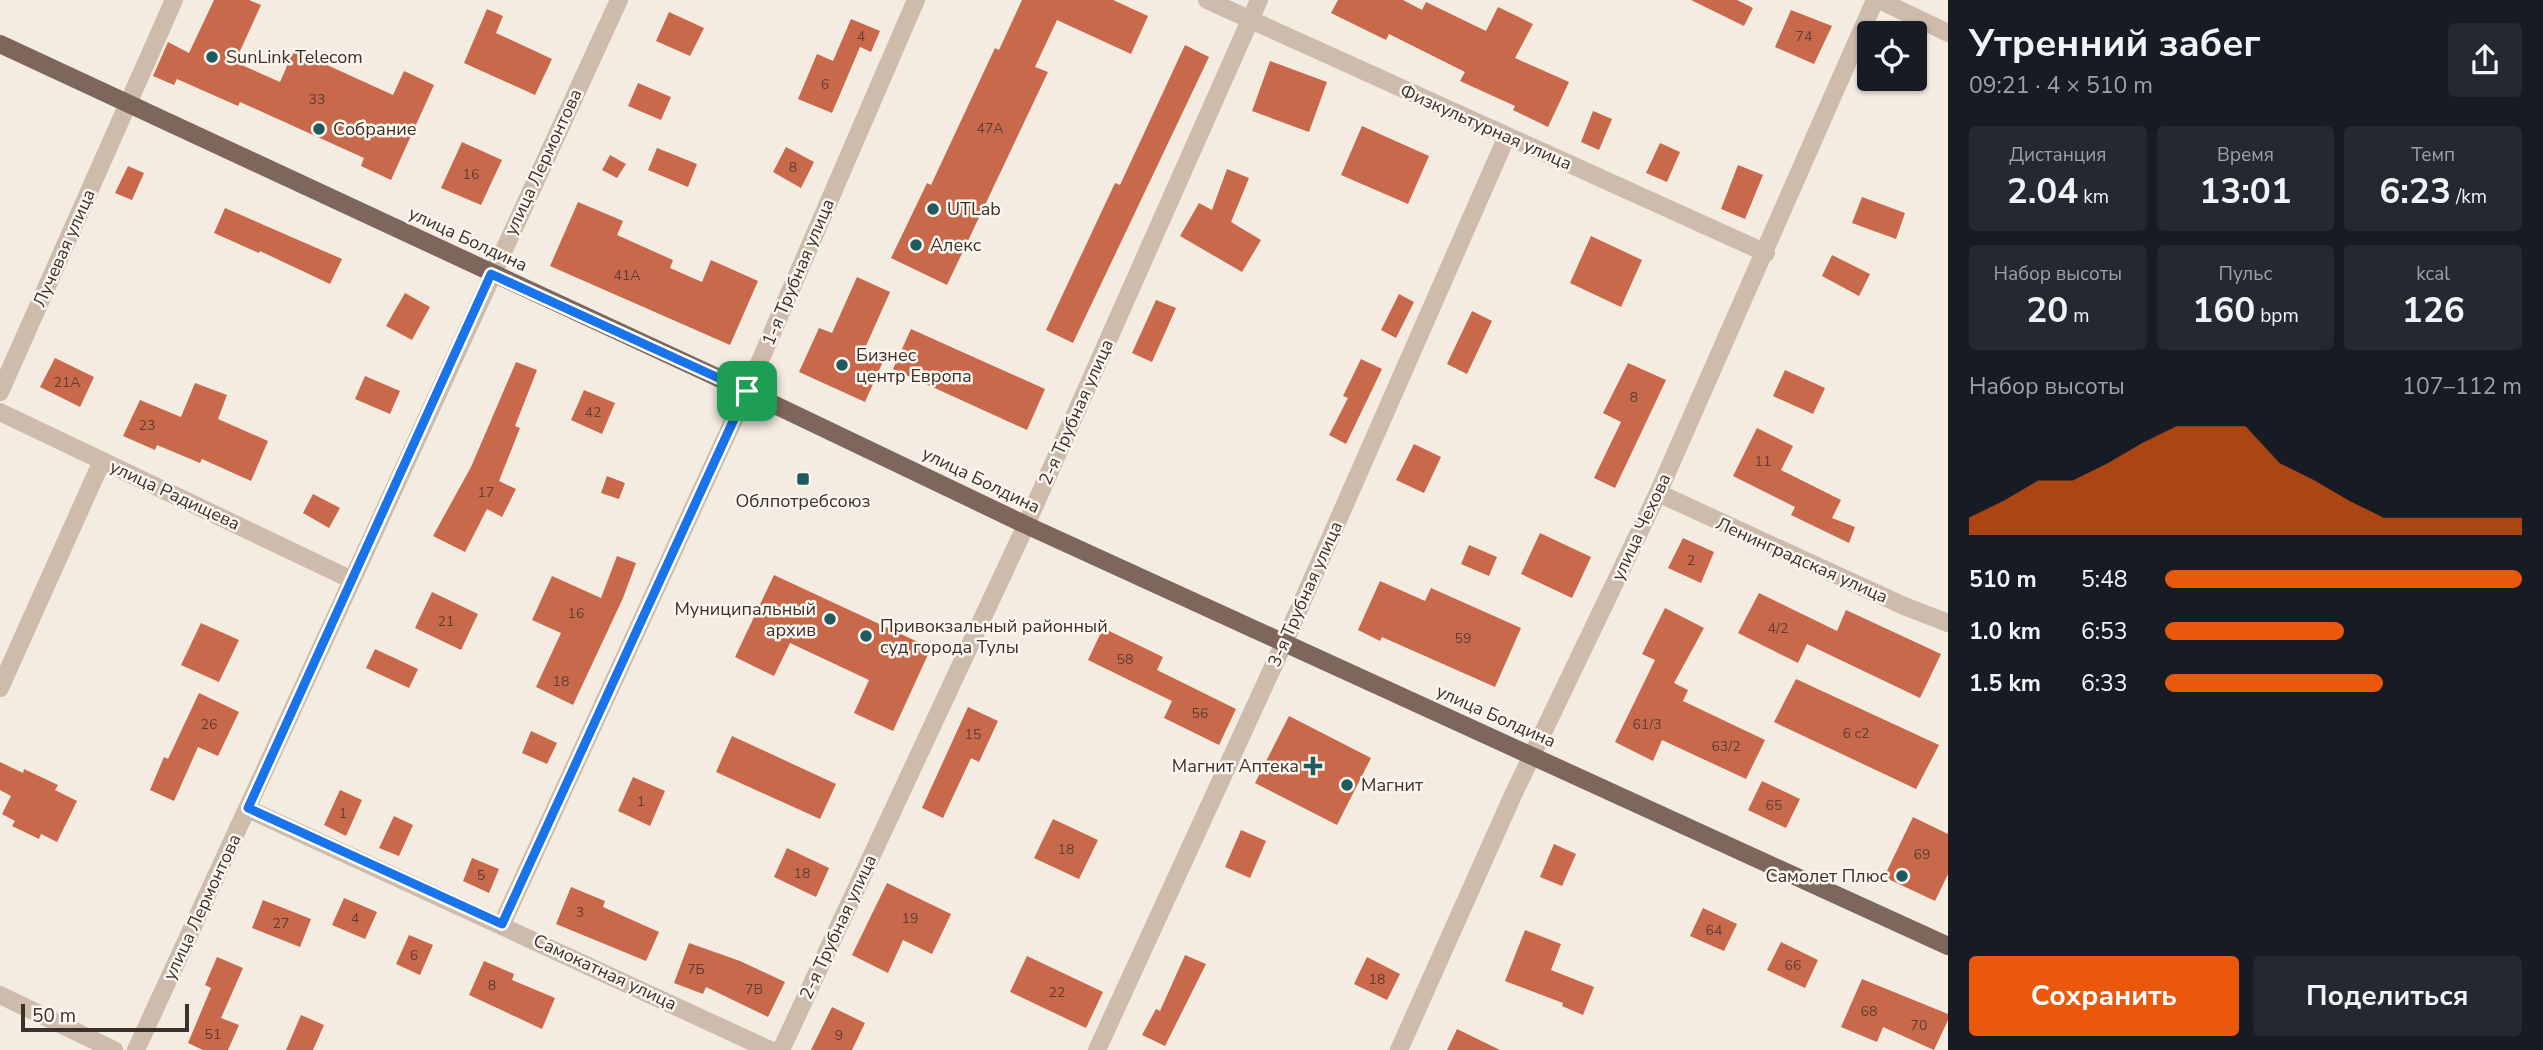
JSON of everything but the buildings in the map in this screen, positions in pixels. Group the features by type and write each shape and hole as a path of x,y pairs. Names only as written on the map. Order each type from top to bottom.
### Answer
{"main road":[{"name":"улица Болдина","path":"0,44 747,391 1026,525 1948,946"}],"street":[{"name":"Лучевая улица","path":"0,393 174,0"},
{"name":"1-я Трубная улица","path":"502,924 747,391 916,0"},
{"name":"Физкультурная улица","path":"1206,0 1766,253"},
{"name":"2-я Трубная улица","path":"781,1050 1026,525 1259,0"},
{"path":"1877,0 1948,33"},
{"name":"улица Чехова","path":"1399,1050 1533,755 1658,494 1877,0"},
{"name":"улица Лермонтова","path":"136,1050 491,274 612,2"},
{"name":"3-я Трубная улица","path":"1097,1050 1284,643 1507,136"},
{"name":"улица Радищева","path":"0,412 351,579"},
{"path":"0,688 102,461"},
{"name":"Ленинградская улица","path":"1658,494 1948,623"},
{"name":"Самокатная улица","path":"248,808 770,1050"},
{"path":"0,995 114,1050"}],"place":[{"name":"SunLink Telecom","path":"212,57"},
{"name":"Собрание","path":"319,129"},
{"name":"UTLab","path":"933,209"},
{"name":"Алекс","path":"916,245"},
{"name":"Бизнес центр Европа","path":"842,365"},
{"name":"Облпотребсоюз","path":"803,479"},
{"name":"Муниципальный архив","path":"830,619"},
{"name":"Привокзальный районный суд города Тулы","path":"866,636"},
{"name":"Магнит Аптека","path":"1313,766"},
{"name":"Магнит","path":"1347,785"},
{"name":"Самолет Плюс","path":"1902,876"}],"route":[{"path":"491,274 747,391 502,924 248,808 491,274"}]}
